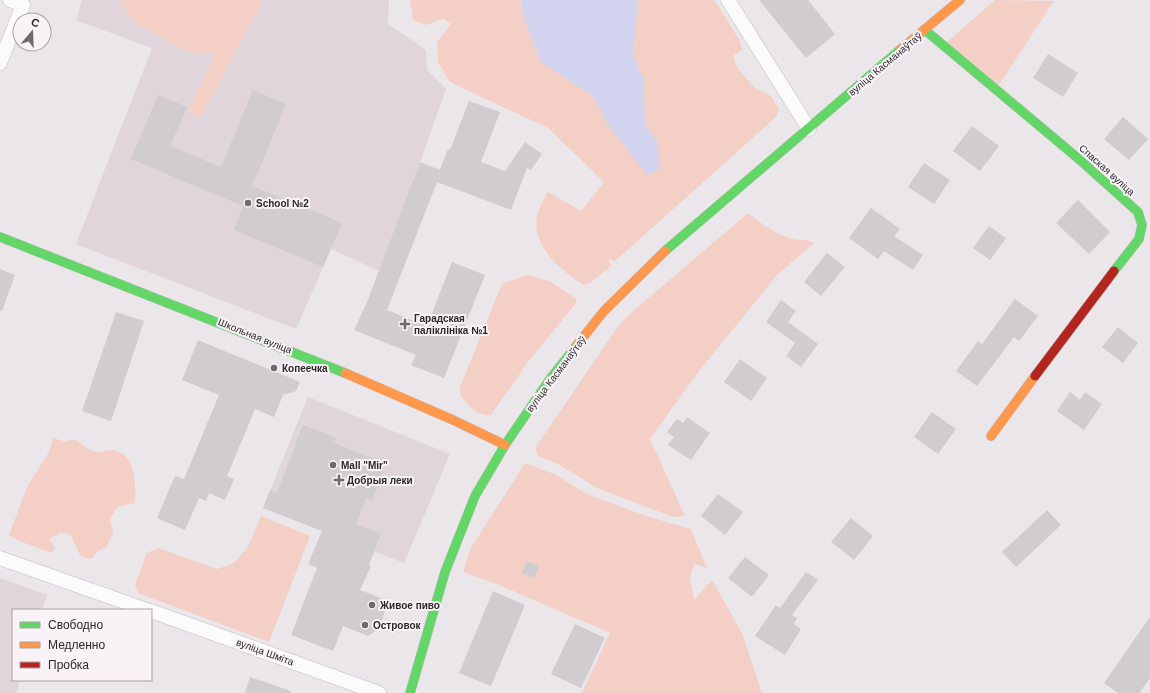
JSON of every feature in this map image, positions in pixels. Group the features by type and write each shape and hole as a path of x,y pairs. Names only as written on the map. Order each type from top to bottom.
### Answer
{"street":[{"path":"0,63 23,5 10,0"},
{"path":"728,0 809,129"},
{"name":"вуліца Касманаўтаў","path":"410,693 445,572 475,496 505,445 550,379 604,311 678,238 960,0"},
{"name":"Спаская вуліца","path":"925,30 1080,160 1138,212 1142,225 1139,239 1088,304 991,436"},
{"name":"Школьная вуліца","path":"0,237 320,362 453,420 505,445"},
{"path":"0,558 144,609"},
{"name":"вуліца Шміта","path":"152,612 379,693"}],"shaded area":[{"name":"School №2","path":"82,0 389,0 388,24 426,50 427,70 446,89 379,271 331,249 296,329 76,244 152,48 76,20"},
{"path":"119,0 263,0 201,117 188,111 216,53 188,52 135,23"},
{"path":"410,0 520,0 525,21 541,62 593,96 608,125 657,142 645,124 643,77 633,55 638,0 714,0 739,39 742,50 733,56 738,69 755,88 771,96 779,109 776,117 614,262 610,258 608,261 612,265 590,283 583,285 566,273 543,248 536,228 537,217 541,204 548,192 581,211 604,182 548,128 450,82 438,62 437,42 451,24 443,19 426,25 413,20"},
{"path":"995,0 1054,1 998,86 946,43"},
{"path":"748,213 780,235 814,243 778,274 699,371 650,439 685,516 673,517 597,488 558,464 538,456 535,448 619,325 632,312"},
{"path":"527,275 550,281 576,299 577,302 528,362 491,415 481,414 473,410 460,395 460,387 502,284"},
{"path":"308,397 450,454 404,563 263,508"},
{"path":"53,438 66,442 74,439 95,451 100,452 111,450 119,452 130,462 133,470 135,503 117,507 110,519 113,533 107,547 98,551 92,559 81,557 70,534 60,533 49,539 55,549 52,553 19,541 9,535 27,487 49,452"},
{"path":"525,463 554,474 589,495 649,517 691,529 707,568 694,564 690,577 694,600 712,580 742,633 762,693 582,693 610,633 497,584 463,572 471,548"},
{"path":"261,516 310,536 269,642 138,593 135,585 147,553 158,548 217,569 234,563 248,547"},
{"path":"0,578 47,595 42,609 12,609 12,681 20,681 16,693 0,693"}],"water":[{"path":"520,0 638,0 633,55 643,77 645,124 657,142 660,167 648,176 608,125 593,96 541,62 525,21"}],"building":[{"path":"759,0 808,0 835,34 806,58"},
{"path":"1048,54 1078,73 1063,97 1033,78"},
{"path":"253,90 286,104 252,186 342,223 323,267 234,230 243,206 131,159 158,95 187,107 170,146 221,167"},
{"path":"469,101 500,112 481,162 505,171 525,142 542,154 531,170 527,168 511,210 437,182 387,310 427,326 452,262 485,275 444,378 411,365 416,355 354,330 367,302 420,162 440,170 448,149 450,150"},
{"path":"1123,117 1148,139 1129,160 1104,139"},
{"path":"972,126 999,146 980,171 953,151"},
{"path":"924,163 950,180 934,204 908,187"},
{"path":"1078,200 1110,232 1089,254 1056,223"},
{"path":"871,208 900,229 894,236 923,255 913,270 884,251 878,259 849,238"},
{"path":"989,226 1006,238 990,260 973,248"},
{"path":"827,253 845,267 821,296 804,282"},
{"path":"0,269 15,275 2,311 0,310"},
{"path":"1015,299 1038,316 1019,341 1014,337 977,386 956,371 978,341 982,344"},
{"path":"781,300 796,311 788,322 818,344 801,367 786,356 795,343 766,322"},
{"path":"116,312 144,321 111,421 82,411"},
{"path":"1118,327 1138,343 1123,363 1102,347"},
{"path":"198,340 300,382 296,391 283,395 274,417 255,409 227,476 234,479 225,500 209,493 206,501 199,498 185,530 157,518 175,476 184,479 219,395 182,380"},
{"path":"740,359 767,378 751,401 724,382"},
{"path":"1070,392 1080,400 1085,392 1102,404 1084,430 1057,411"},
{"path":"932,412 956,429 938,454 914,437"},
{"path":"687,417 710,433 691,460 668,445 674,437 667,432 677,419 683,423"},
{"path":"303,425 336,438 334,443 380,461 378,468 384,470 372,500 366,498 356,524 381,534 369,565 371,566 360,590 381,598 386,608 379,629 368,636 343,626 333,651 291,635 317,568 308,564 322,531 263,508 270,490 277,493"},
{"path":"718,494 743,512 725,535 701,516"},
{"path":"1047,510 1061,525 1016,567 1002,552"},
{"path":"851,518 873,536 854,560 831,542"},
{"path":"745,557 769,575 752,597 728,578"},
{"path":"527,561 539,566 534,578 522,573"},
{"path":"806,572 818,580 792,615 797,618 794,624 801,629 785,655 755,636 776,605 780,608"},
{"path":"493,591 525,605 491,686 459,673"},
{"path":"1150,617 1150,678 1139,693 1118,693 1104,683"},
{"path":"575,624 605,638 581,688 551,674"},
{"path":"250,677 291,691 290,693 245,693"}],"traffic: fast":[{"path":"925,30 1080,160 1138,212 1142,225 1139,239 1114,271"},
{"path":"665,251 901,49"},
{"path":"0,237 345,373"},
{"path":"410,693 445,572 475,496 505,445 550,379 577,345"}],"traffic: slow":[{"path":"901,49 960,0"},
{"path":"577,345 604,311 665,251"},
{"path":"345,373 453,420 505,445"},
{"path":"991,436 1035,376"}],"traffic: jam":[{"path":"1035,376 1114,271"}],"place":[{"name":"School №2","path":"248,203"},
{"name":"Гарадская паліклініка №1","path":"405,324"},
{"name":"Копеечка","path":"274,368"},
{"name":"Mall \"Mir\"","path":"333,465"},
{"name":"Добрыя леки","path":"339,480"},
{"name":"Живое пиво","path":"372,605"},
{"name":"Островок","path":"365,625"}]}
